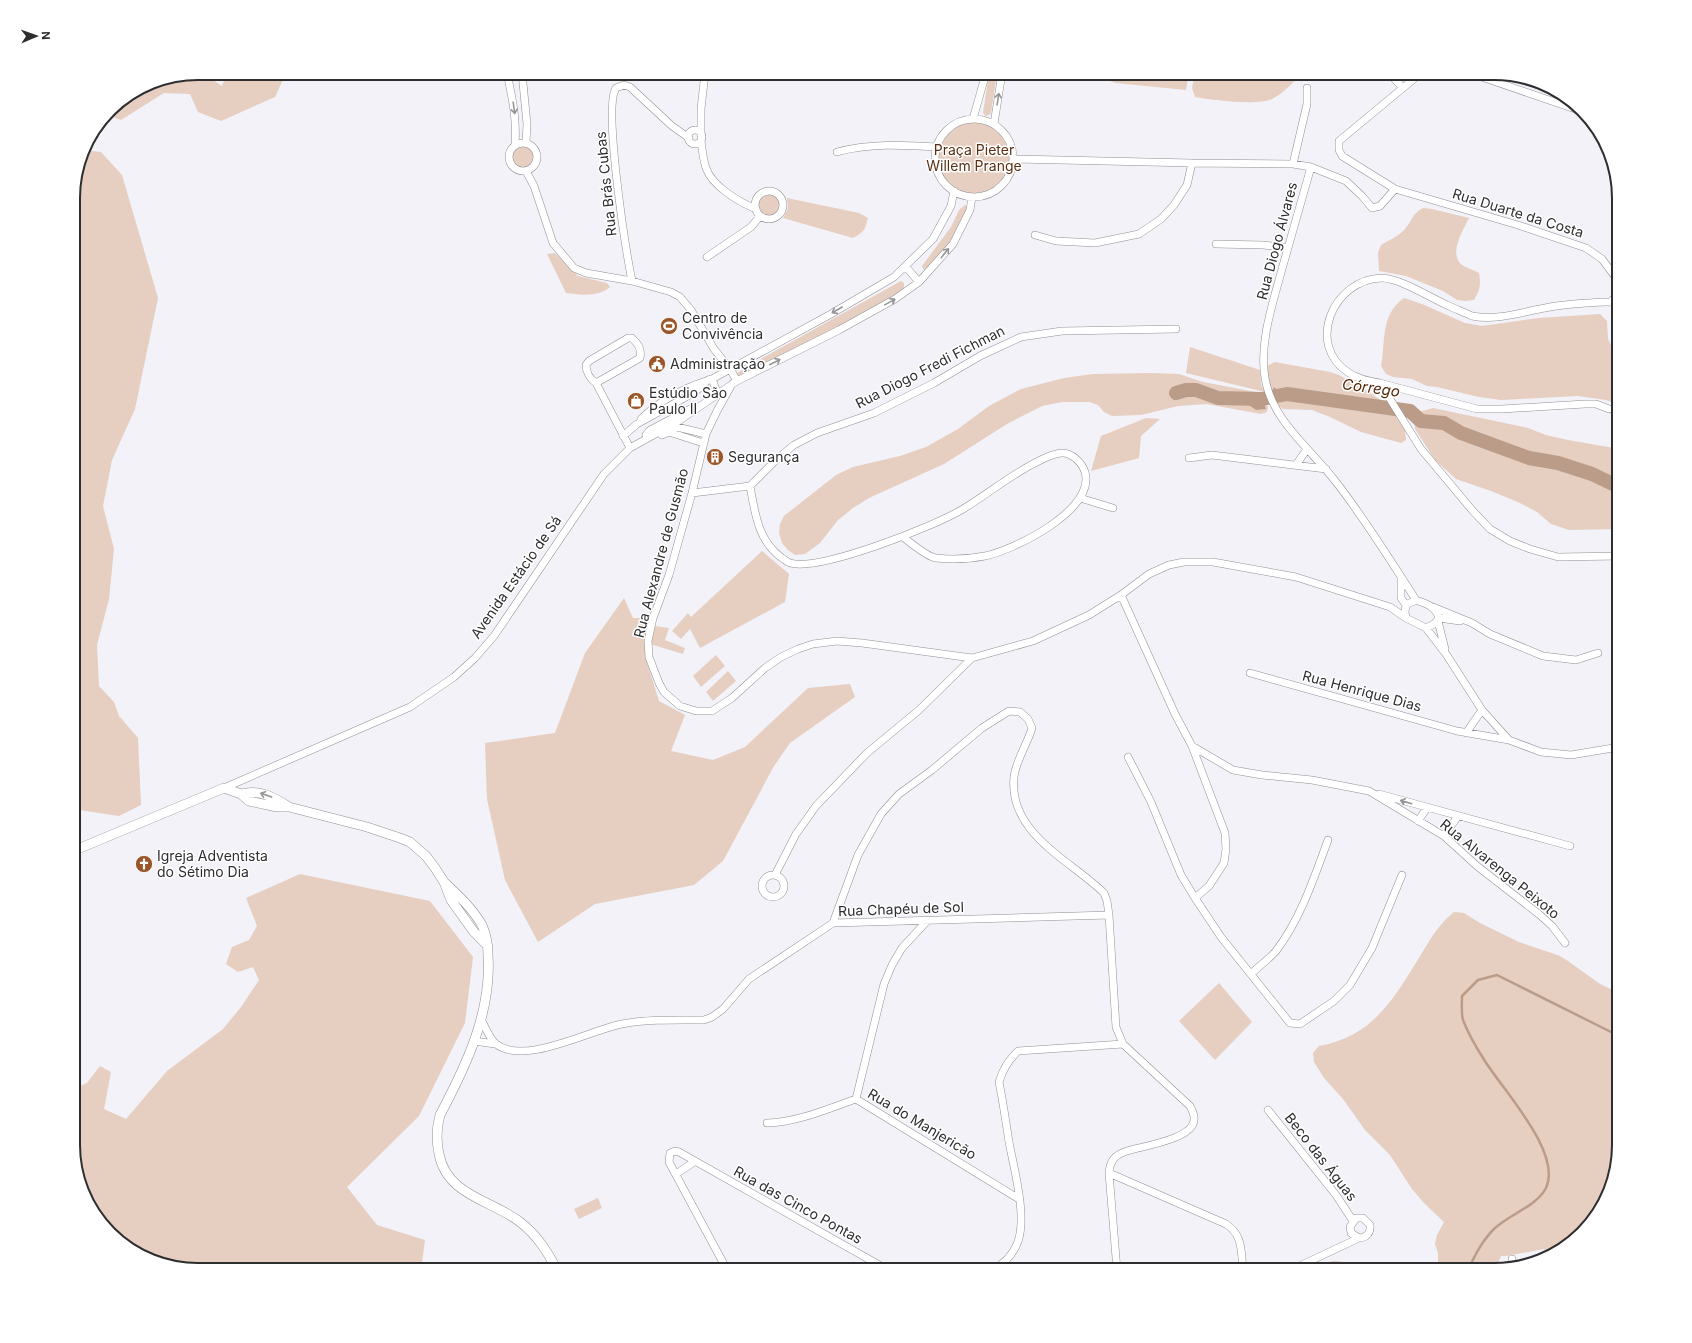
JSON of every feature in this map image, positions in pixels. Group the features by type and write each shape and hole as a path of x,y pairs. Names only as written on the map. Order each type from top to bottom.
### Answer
{"street":[{"path":"508,80 514,106 516,129 515,144 508,154 510,163 517,170 526,171 534,166 537,157 533,146 526,142 515,144"},
{"path":"523,80 527,124 526,142"},
{"path":"704,80 701,109 701,137 706,169 727,193 739,202 758,212 769,219 776,217 782,210 782,203 778,196 773,192 765,192 759,196 755,203 758,212 751,227 707,257"},
{"path":"973,119 984,80"},
{"path":"994,124 1001,80"},
{"path":"1396,80 1403,88"},
{"name":"Rua Duarte da Costa","path":"1413,80 1339,141 1338,146 1342,156 1395,189 1518,225 1586,248 1602,259 1612,273"},
{"path":"1490,80 1570,107"},
{"name":"Rua Brás Cubas","path":"632,281 618,191 613,128 613,92 620,86 630,87 672,126 688,138"},
{"path":"1293,164 1307,104 1307,88"},
{"path":"973,119 987,121 994,124 1007,137 1011,147 1013,159 1010,173 1000,187 986,195 972,197 954,191 943,181 938,171 936,160 937,148 945,132 951,126 959,122 973,119"},
{"path":"693,130 697,131 701,137 695,144 688,138 689,134 693,130"},
{"path":"837,152 856,147 886,145 937,148"},
{"name":"Rua Diogo Álvares","path":"1013,159 1293,164 1311,167 1275,297 1264,345 1265,377 1268,390 1274,404 1288,426 1326,469 1358,513 1416,600"},
{"path":"1035,235 1056,241 1095,243 1139,234 1161,219 1174,205 1187,185 1192,163"},
{"path":"1311,167 1346,181 1372,208 1380,206 1395,189"},
{"path":"526,171 539,199 553,243 574,268 586,273 632,281 671,292 680,297 691,310 714,349 730,369 734,383"},
{"path":"623,436 648,412 663,402 693,385 710,380 838,310 894,277 906,267 933,239 952,206 954,191"},
{"name":"Avenida Estácio de Sá","path":"634,445 669,432 703,410 716,397 734,383 839,330 895,299 919,282 953,244 970,210 972,197"},
{"path":"1216,244 1263,245 1288,248"},
{"path":"906,267 919,282"},
{"path":"1608,410 1596,404 1477,409 1380,384 1363,379 1348,372 1337,362 1330,352 1328,328 1331,312 1343,294 1360,282 1370,279 1384,278 1399,283 1472,316 1483,318 1553,307 1612,302"},
{"name":"Rua Diogo Fredi Fichman","path":"750,486 776,460 794,445 817,433 874,413 934,383 992,349 1021,337 1062,331 1176,329"},
{"path":"596,383 640,358 641,353 639,346 632,338 628,338 589,361 586,365 590,377 596,383 623,436 634,445"},
{"path":"710,380 716,397"},
{"path":"635,426 660,417 682,404 694,396 710,380"},
{"name":"Rua Alexandre de Gusmão","path":"734,383 717,411 706,434 692,493 669,575 653,618 648,641 649,658 659,683 664,692 680,706 696,711 712,711 732,698 781,657 798,648 813,644 837,641 862,643 972,658 1033,641 1089,615 1121,595 1149,574 1169,565 1184,562 1213,562 1296,577 1390,607 1406,618"},
{"path":"1380,384 1421,449 1472,510 1490,529 1510,541 1530,549 1558,557 1612,556"},
{"name":"Avenida Estácio de Sá","path":"224,788 410,707 454,677 475,658 494,636 604,474 650,430 702,402 716,397"},
{"path":"677,427 706,434"},
{"path":"669,432 703,443"},
{"path":"1296,465 1307,449"},
{"path":"692,493 750,486 756,522 767,544 777,555 789,563 802,564 814,563 903,537 962,510 1015,474 1050,455 1064,453 1074,457 1081,464 1085,473 1086,484 1080,498 1053,524 1011,548 985,556 955,559 934,558 903,537"},
{"path":"1189,458 1212,455 1326,469"},
{"path":"1080,498 1113,508"},
{"path":"1401,577 1401,598 1405,606 1404,612 1406,618 1426,628 1446,654 1482,710 1510,740 1541,752 1571,755 1612,748"},
{"path":"1121,595 1175,714 1192,746 1224,834 1226,849 1224,863 1209,886 1195,898"},
{"path":"1405,606 1416,600 1472,623 1490,634 1543,656 1576,660 1598,653"},
{"name":"Rua Alexandre de Gusmão","path":"1390,607 1405,606"},
{"path":"1433,607 1438,620 1446,654"},
{"path":"1438,620 1472,623"},
{"path":"1426,628 1431,627 1438,620"},
{"path":"776,875 796,834 816,806 867,753 919,710 972,658"},
{"name":"Rua Henrique Dias","path":"1250,673 1466,733 1510,740"},
{"path":"1466,733 1482,710"},
{"path":"833,923 858,855 881,814 899,794 932,770 982,728 1009,711 1020,712 1028,719 1032,728 1028,743 1018,762 1014,776 1016,805 1028,827 1104,893 1109,915 1116,1027 1123,1044 1190,1106 1195,1119 1193,1125 1182,1136 1119,1154 1113,1158 1109,1173 1116,1263"},
{"path":"1486,736 1492,722"},
{"name":"Rua Alvarenga Peixoto","path":"1192,746 1232,770 1262,776 1326,782 1369,791 1444,836 1477,866 1540,915 1552,926 1565,943"},
{"path":"1128,757 1151,802 1181,875 1195,898 1221,937 1290,1023 1300,1024 1334,1001 1350,985 1372,948 1402,875"},
{"path":"80,848 224,788 241,794 250,792 259,793 289,806 367,827 400,838 410,842 426,856 444,882 451,900 474,932 488,946 489,973 482,1021 440,1116 436,1129 436,1141 439,1158 445,1172 462,1190 519,1221 535,1235 553,1263"},
{"path":"1369,791 1570,846"},
{"path":"1418,821 1427,808"},
{"path":"1444,836 1458,816"},
{"path":"1251,974 1275,951 1292,926 1308,895 1328,840"},
{"name":"Rua Chapéu de Sol","path":"474,1041 495,1044 514,1050 527,1051 544,1049 620,1024 642,1020 704,1020 712,1017 723,1009 749,980 833,923 1109,915"},
{"name":"Rua do Manjericão","path":"927,921 902,948 892,965 884,984 856,1099 1019,1199"},
{"path":"482,1021 495,1044"},
{"path":"1002,1263 1010,1256 1017,1244 1021,1224 1019,1199 999,1082 1003,1070 1009,1060 1018,1051 1123,1044"},
{"path":"767,1123 797,1119 856,1099"},
{"name":"Beco das Águas","path":"1268,1110 1336,1195 1353,1221"},
{"name":"Rua das Cinco Pontas","path":"676,1174 669,1162 670,1153 675,1151 875,1263"},
{"path":"694,1162 676,1174 723,1263"},
{"path":"1109,1173 1226,1224 1232,1228 1238,1235 1242,1263"},
{"path":"1306,1263 1368,1235 1371,1228 1368,1221 1359,1217 1353,1221 1350,1227 1351,1233 1359,1238"}],"green space":[{"path":"213,80 222,86 224,80 283,80 275,97 221,121 198,112 190,94 164,93 121,120 113,117 126,104 146,92 175,82"},
{"path":"988,80 996,80 991,113 986,116 983,113"},
{"path":"1106,80 1188,80 1186,90 1116,83"},
{"path":"1194,80 1296,80 1276,97 1265,101 1256,102 1223,101 1195,97 1192,88"},
{"name":"Praça Pieter Willem Prange","path":"973,119 990,122 1002,131 1010,143 1012,158 1010,172 1002,184 990,193 972,197 972,199 956,192 943,181 936,165 936,156 937,148 944,133 958,123"},
{"path":"523,143 529,144 533,147 536,151 536,163 533,167 529,170 523,171 517,170 513,167 510,163 509,157 510,151 513,147 517,144"},
{"path":"90,151 101,152 122,175 158,298 135,409 112,460 103,506 114,549 109,599 97,645 99,686 114,702 119,716 138,738 141,805 119,816 80,810 80,191 84,168"},
{"path":"769,194 777,197 780,205 777,213 769,216 761,213 758,205 761,197"},
{"path":"787,198 859,213 868,218 866,225 860,234 853,238 783,218 788,209"},
{"path":"965,205 968,207 956,233 933,263 926,270 923,269 922,266 951,227 959,210"},
{"path":"1423,208 1469,218 1460,235 1456,248 1456,255 1462,265 1479,273 1480,287 1474,300 1457,300 1443,291 1406,276 1379,271 1378,253 1381,245 1402,232 1408,226 1414,215"},
{"path":"555,253 578,276 607,283 610,287 595,294 583,295 566,293 547,254"},
{"path":"901,281 904,283 904,290 744,378 740,379 737,374 741,370"},
{"path":"1404,298 1422,304 1465,323 1482,326 1539,318 1600,314 1607,321 1608,339 1612,348 1612,402 1578,396 1501,400 1427,386 1412,379 1393,377 1386,374 1381,366 1385,329 1387,320 1396,305"},
{"path":"1190,347 1260,370 1261,385 1265,392 1186,373"},
{"path":"1275,362 1330,372 1339,375 1366,390 1389,406 1405,430 1406,440 1401,443 1361,432 1312,410 1283,409 1278,406 1269,384 1267,366"},
{"path":"1093,374 1179,374 1203,382 1261,393 1268,407 1267,412 1261,414 1206,404 1178,406 1141,415 1112,416 1104,412 1098,405 1089,402 1062,402 1042,406 1007,424 944,464 869,498 838,520 820,543 805,554 795,555 782,543 779,533 780,524 784,516 836,475 853,467 900,456 926,447 958,429 989,406 1021,389 1064,378"},
{"path":"1433,408 1528,428 1546,435 1568,440 1612,448 1612,529 1569,530 1551,524 1537,512 1520,503 1456,479 1435,460 1415,429 1414,420 1419,412"},
{"path":"1146,418 1160,419 1141,436 1139,458 1091,471 1101,436"},
{"path":"762,551 789,574 785,602 700,648 690,629 681,639 672,631 688,613 691,617"},
{"path":"624,598 633,618 651,618 645,656 659,701 685,715 671,751 713,760 745,747 808,688 850,684 855,697 790,743 774,766 723,861 694,885 595,904 538,942 505,880 487,799 485,743 555,733 585,653"},
{"path":"654,626 669,628 665,640 685,648 683,654 650,644"},
{"path":"716,655 725,666 701,687 693,676"},
{"path":"728,671 736,681 713,701 706,692"},
{"path":"300,874 430,901 473,957 465,1023 419,1116 347,1187 377,1225 425,1240 422,1263 191,1263 175,1261 146,1251 126,1239 104,1217 92,1197 86,1183 80,1152 80,1086 87,1083 100,1066 111,1072 104,1109 126,1119 167,1071 223,1029 241,1007 259,980 253,967 238,972 226,964 232,947 249,940 257,926 246,898"},
{"path":"1454,912 1464,913 1480,923 1519,942 1560,956 1600,984 1612,990 1612,1145 1610,1168 1606,1183 1600,1197 1588,1217 1566,1239 1546,1251 1544,1249 1501,1256 1498,1263 1438,1263 1438,1253 1435,1244 1437,1235 1444,1222 1412,1189 1390,1155 1365,1130 1343,1099 1324,1078 1314,1062 1313,1053 1319,1046 1338,1041 1354,1034 1379,1014 1400,988 1443,922"},
{"path":"1219,983 1252,1022 1215,1060 1179,1021"},
{"path":"598,1198 602,1208 579,1219 574,1209"},
{"path":"1339,1261 1346,1263 1324,1263"}],"shaded area":[{"path":"1274,387 1277,390 1285,388 1295,392 1294,396 1289,396 1281,401 1279,399 1277,401 1273,390"},
{"path":"1253,394 1261,394 1266,409 1256,410 1249,405"}],"waterway":[{"name":"Córrego","path":"1176,393 1186,390 1196,390 1218,398 1262,399 1287,394 1410,411 1421,421 1444,423 1461,433 1529,458 1558,463 1592,474 1612,484"},
{"path":"1472,1263 1482,1243 1494,1229 1536,1200 1542,1194 1546,1188 1549,1173 1546,1157 1538,1139 1515,1102 1483,1058 1465,1025 1462,1017 1462,996 1478,980 1497,975 1612,1032"}],"place":[{"name":"Centro de Convivência","path":"669,326"},
{"name":"Administração","path":"657,364"},
{"name":"Estúdio São Paulo II","path":"636,401"},
{"name":"Segurança","path":"715,457"},
{"name":"Igreja Adventista do Sétimo Dia","path":"144,864"}]}
